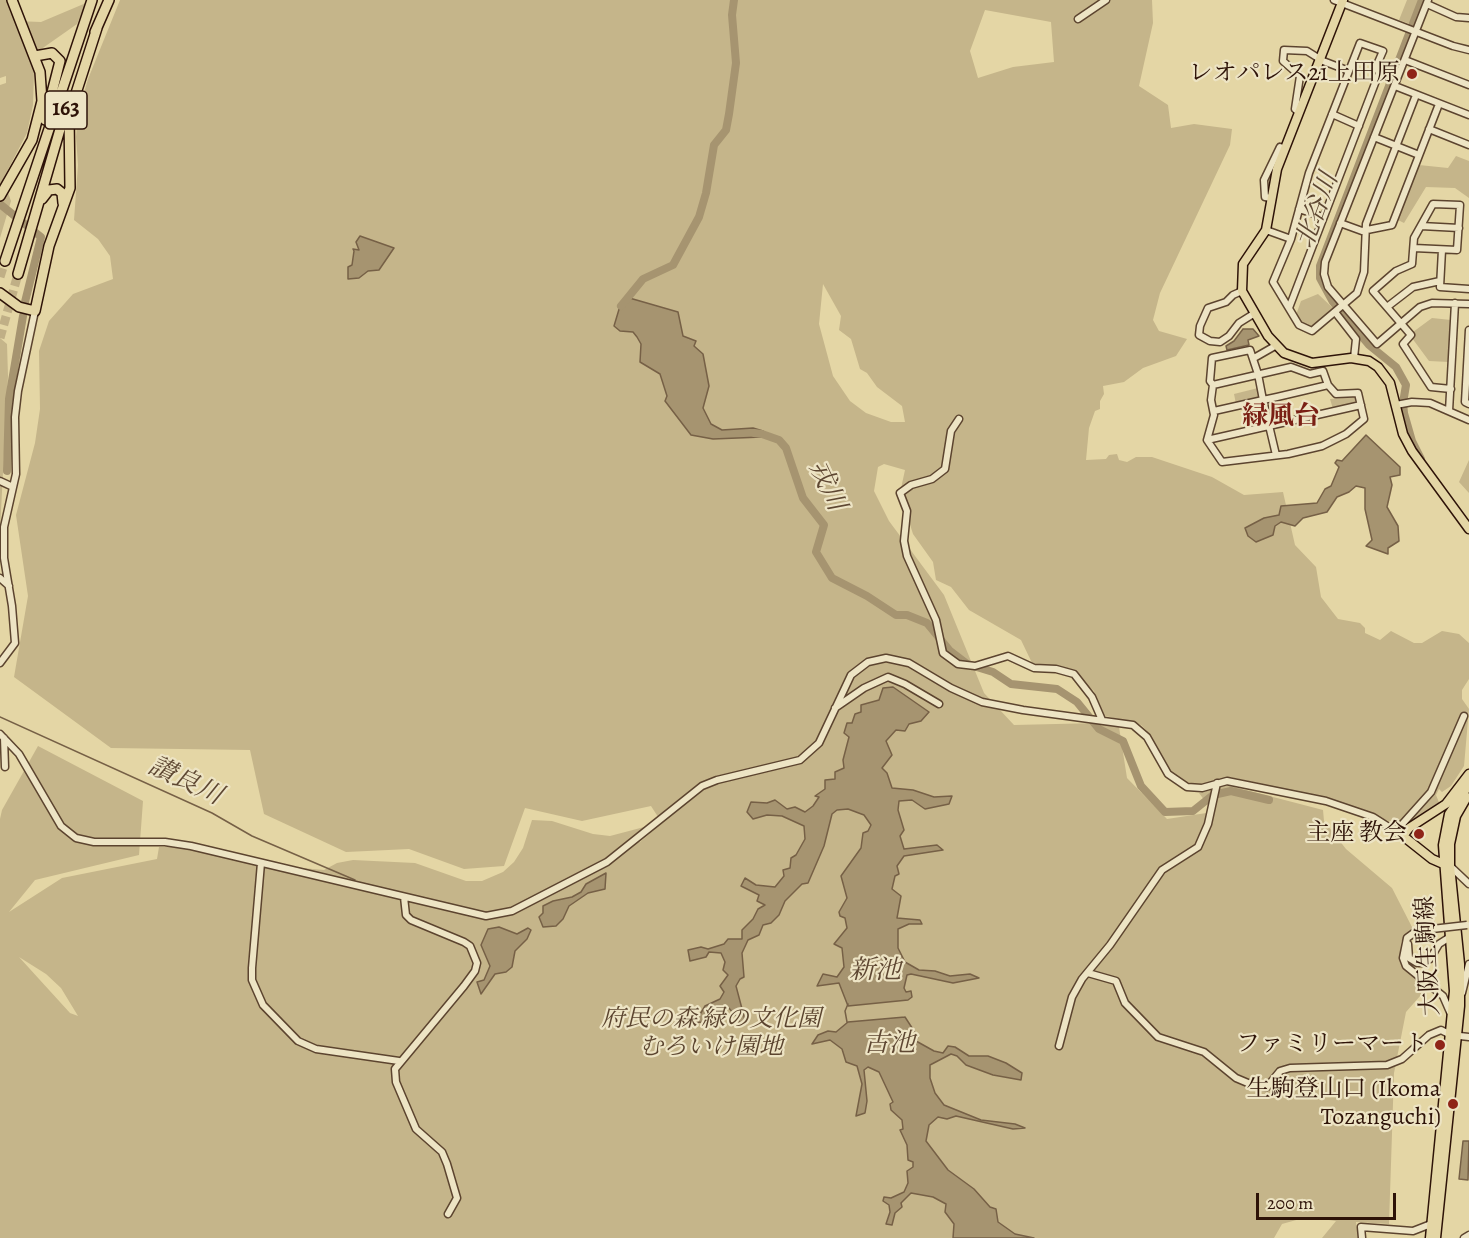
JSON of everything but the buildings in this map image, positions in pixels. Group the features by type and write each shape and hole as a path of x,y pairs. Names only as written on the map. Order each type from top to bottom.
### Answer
{"highway":[{"name":"163","path":"1,194 32,140 41,115 42,87 35,56 12,0"},
{"name":"163","path":"5,261 92,0"},
{"name":"163","path":"18,274 61,124 109,0"},
{"name":"163","path":"35,311 71,178 69,115 97,28"},
{"name":"163","path":"30,181 60,65 58,57 52,53 35,56"},
{"name":"163","path":"32,226 45,193 53,189 60,190 63,198 59,218"},
{"path":"0,293 19,307 35,311"}],"main road":[{"path":"1340,1 1320,59 1304,87 1299,112 1270,198 1266,230 1243,264 1242,291 1275,346 1294,358 1312,363 1354,358 1368,361 1385,374 1397,405 1403,434 1412,451 1469,529"},
{"path":"1446,866 1400,833 1446,804 1469,774"},
{"name":"大阪生駒線","path":"1436,1238 1454,1035 1452,1022 1454,991 1445,832 1449,814 1469,785"},
{"name":"大阪生駒線","path":"1430,1238 1454,1035 1460,1006 1460,964 1446,866 1456,816 1469,794"}],"street":[{"path":"1078,19 1106,0"},
{"path":"1340,1 1469,50"},
{"path":"1469,18 1456,17 1427,2 1325,262 1324,274 1328,287 1377,344 1426,304 1469,304"},
{"path":"1289,308 1379,73 1376,68 1383,51 1360,43 1309,173 1291,239 1273,282 1299,325 1312,331 1358,294 1364,272 1365,231 1416,95"},
{"path":"1304,87 1298,72 1283,61 1284,50 1307,51 1349,71"},
{"path":"1405,60 1469,85"},
{"path":"1395,86 1469,116"},
{"path":"1340,223 1365,231 1392,225 1439,104"},
{"path":"1332,114 1359,126"},
{"path":"1429,129 1469,145"},
{"path":"1374,136 1419,155"},
{"path":"1414,248 1457,250 1460,205 1433,204 1414,238 1412,264 1396,272 1373,291 1411,335 1403,344 1431,387 1451,389"},
{"path":"1299,209 1323,217"},
{"path":"1421,226 1459,228"},
{"path":"1266,230 1291,239"},
{"path":"1442,250 1440,287 1469,289"},
{"path":"1387,307 1413,286 1440,281"},
{"path":"1242,291 1233,295 1226,302 1208,308 1200,326 1199,335 1210,341 1220,342 1229,336 1239,323 1255,313"},
{"path":"1449,411 1455,303"},
{"path":"0,663 15,644 4,558 4,527 13,487 17,452 15,417 35,311"},
{"path":"1335,312 1356,339 1354,358"},
{"path":"1469,330 1465,402 1469,404"},
{"path":"1254,358 1275,346"},
{"path":"1207,440 1213,424 1214,411 1211,400 1213,385 1210,381 1212,358 1251,350 1276,456"},
{"path":"1207,440 1222,462 1276,456 1322,446 1346,434 1364,419 1358,393 1336,394 1328,385 1323,371 1310,374 1291,367 1213,385"},
{"path":"1214,411 1328,385"},
{"path":"1397,405 1412,402 1430,403 1469,420"},
{"path":"1207,440 1360,405"},
{"path":"958,419 951,431 945,469 932,479 911,485 900,493 907,511 904,542 907,556 936,620 944,655 958,664 975,666 1008,656 1034,668 1070,673 1092,697 1102,720"},
{"path":"0,481 13,487"},
{"path":"0,578 9,586"},
{"path":"2,736 19,754 61,826 76,838 94,842 165,842 191,846 486,916 512,911 607,862 702,786 717,780 800,760 819,743 847,681 868,662 891,658 909,663 951,688 982,702 1023,710 1126,723 1142,731 1168,774 1178,783 1197,788 1227,781 1326,801 1373,817 1400,833 1431,792 1464,716"},
{"path":"835,708 864,688 888,677 939,704"},
{"path":"2,736 5,767"},
{"path":"1059,1046 1072,997 1088,973 1162,870 1198,847 1208,824 1217,783"},
{"path":"261,863 252,980 263,1005 298,1041 309,1046 325,1051 399,1061"},
{"path":"1446,866 1469,884"},
{"path":"404,897 406,915 411,920 464,942 470,946 477,963 475,971 464,986 399,1061 394,1076 418,1132 442,1152 457,1198 448,1214"},
{"path":"1452,1022 1448,1004 1443,996 1406,966 1403,958 1407,938 1422,927 1468,923"},
{"path":"1432,927 1420,932 1409,943 1407,952 1412,961 1426,962 1439,944 1450,937"},
{"path":"1460,1006 1469,964"},
{"path":"1088,973 1116,981 1125,1003 1158,1037 1204,1052 1236,1078 1255,1086 1267,1087 1280,1071 1290,1068 1387,1065 1402,1059 1430,1035 1441,1030 1469,1037"},
{"path":"1362,1238 1361,1227 1413,1232 1422,1230 1431,1224"},
{"path":"1421,1238 1422,1230"},
{"path":"1464,1238 1469,1235"}],"green space":[{"path":"0,0 8,0 10,12 16,21 41,22 86,3 77,24 30,57 34,72 33,105 27,133 3,179 11,201 0,238 0,85 6,83 6,76 0,78"},
{"name":"府民の森 緑の文化園 むろいけ園地","path":"120,0 1152,0 1153,23 1139,86 1168,105 1171,128 1194,124 1232,129 1230,145 1160,293 1153,320 1159,331 1187,339 1176,356 1143,368 1124,382 1103,386 1104,394 1100,401 1100,409 1095,411 1089,428 1086,460 1106,459 1109,455 1117,454 1119,460 1127,462 1136,457 1152,457 1212,477 1244,495 1283,492 1295,545 1316,567 1321,597 1338,619 1360,623 1365,628 1365,633 1380,640 1391,631 1414,643 1422,643 1442,631 1459,634 1469,643 1469,679 1462,690 1462,699 1469,709 1464,766 1451,786 1442,792 1439,789 1436,795 1440,805 1405,827 1326,798 1230,777 1202,784 1183,782 1169,773 1149,733 1141,725 1102,715 1098,710 1094,691 1072,672 1033,665 1021,640 969,610 951,587 936,580 933,562 913,534 900,493 905,470 884,464 878,467 874,491 889,521 944,595 984,693 1014,725 1098,723 1119,727 1127,778 1167,819 1213,812 1199,793 1227,785 1323,810 1324,821 1346,849 1392,888 1413,929 1401,942 1400,957 1404,969 1428,987 1406,1012 1394,1073 1389,1224 1356,1222 1358,1238 1322,1238 1336,1221 1307,1217 1282,1224 1274,1238 0,1238 0,819 2,810 38,746 143,801 139,855 35,880 9,912 62,878 157,859 159,847 184,847 282,871 291,867 324,870 337,863 353,860 415,863 466,881 482,881 503,872 514,862 523,848 532,820 552,821 593,834 610,836 648,826 633,836 640,842 662,823 651,806 582,821 525,808 504,866 464,869 409,849 346,852 264,814 250,750 111,748 14,677 28,596 16,515 35,443 40,409 39,351 49,321 73,294 113,279 110,256 98,239 74,220 78,165 76,137 78,113 88,79","holes":["985,10 1051,22 1054,62 1013,67 978,78 970,51","823,284 841,316 839,330 851,339 860,369 867,373 877,387 902,406 905,422 891,422 866,413 850,401 833,376 819,324","19,957 46,974 61,988 78,1016 70,1013"]},
{"path":"1407,0 1419,0 1410,24 1399,20"},
{"path":"1456,156 1469,161 1469,198 1455,188 1426,187 1404,223 1396,219 1419,165 1448,168"},
{"path":"1318,294 1335,310 1311,328 1300,324 1296,315 1301,301"},
{"path":"1432,318 1451,320 1449,362 1429,361 1412,338 1415,336 1413,332"},
{"path":"0,338 7,344 8,376 0,530"},
{"path":"1258,388 1260,398 1236,404 1234,394"},
{"path":"1355,397 1356,404 1333,409 1330,399"},
{"path":"1469,460 1469,493 1459,482"}],"water":[{"path":"360,236 394,248 379,270 368,271 359,278 348,279 348,267 352,265 353,249 359,250 356,242"},
{"path":"626,297 678,312 683,336 696,341 694,346 703,354 709,386 703,408 711,424 722,430 753,428 763,431 762,437 713,439 691,435 665,401 667,396 660,374 640,362 641,344 637,337 633,332 620,331 614,326 620,306"},
{"path":"1243,329 1253,329 1259,336 1248,340 1249,345 1227,350 1226,346 1234,341"},
{"path":"1366,435 1400,467 1400,475 1390,477 1392,485 1387,507 1398,526 1399,541 1388,548 1388,554 1366,546 1372,540 1365,509 1365,488 1356,486 1337,497 1327,512 1303,518 1295,526 1281,522 1275,526 1273,535 1256,542 1248,536 1245,528 1264,518 1279,515 1281,506 1317,503 1325,489 1331,486 1339,467 1335,463 1337,460 1342,461"},
{"name":"新池","path":"893,687 929,712 921,721 909,724 905,731 896,730 886,741 892,755 882,768 887,773 892,788 913,790 934,797 952,796 949,804 925,809 912,800 899,801 898,810 904,830 900,836 904,849 937,845 943,850 904,856 897,866 899,874 895,876 892,889 901,896 897,918 920,920 922,924 909,924 898,929 898,948 905,962 919,970 935,971 950,976 970,974 979,978 953,983 911,974 907,975 904,988 906,992 911,991 912,997 908,1000 848,1006 839,983 817,986 823,974 837,977 844,967 842,948 834,944 847,928 845,918 840,916 839,912 847,898 841,876 861,848 863,833 868,831 871,825 864,815 848,809 837,810 832,814 824,846 808,883 802,884 785,901 779,915 771,923 763,925 759,935 748,940 742,953 744,977 736,986 746,1024 739,1024 739,1020 728,1007 720,1008 702,1022 691,1023 690,1019 699,1016 705,1006 720,999 724,992 720,986 728,975 723,970 725,962 721,953 709,952 706,957 690,961 688,950 701,947 708,949 724,944 728,939 742,939 742,930 753,919 758,909 765,905 757,901 759,895 741,886 745,878 756,885 775,887 784,876 783,870 790,868 791,858 796,855 805,839 804,826 782,816 767,815 753,819 747,812 751,802 767,803 775,800 787,809 795,807 805,812 813,806 819,797 815,796 825,789 825,780 835,779 835,772 844,768 843,760 849,737 844,733 847,723 852,723 855,714 861,712 861,705 879,700 883,688"},
{"path":"606,873 605,889 588,893 569,906 563,919 556,926 543,927 539,917 543,913 543,906 553,901 572,897 581,892 586,884"},
{"path":"499,927 517,934 528,928 531,930 527,939 515,951 512,967 506,972 495,974 481,994 477,982 484,980 490,966 481,945 488,929"},
{"name":"古池","path":"905,1017 918,1037 916,1041 934,1051 943,1053 948,1046 955,1047 969,1056 988,1056 1022,1073 1021,1080 993,1075 966,1065 957,1056 951,1054 930,1065 930,1078 935,1093 944,1105 981,1120 1015,1124 1025,1128 1013,1129 956,1116 947,1119 938,1117 929,1125 926,1141 948,1170 974,1189 990,1207 996,1209 998,1222 1015,1234 1034,1238 953,1238 954,1224 945,1212 946,1204 933,1197 911,1193 895,1213 892,1225 886,1224 890,1212 889,1205 883,1201 884,1197 891,1198 904,1192 908,1183 907,1171 913,1167 913,1162 908,1160 907,1145 900,1130 903,1129 902,1120 891,1110 890,1104 893,1102 879,1072 868,1067 864,1070 867,1101 865,1113 856,1116 862,1084 857,1066 846,1062 842,1049 830,1040 812,1044 818,1035 828,1031 836,1032 848,1022"},
{"path":"1463,1141 1469,1141 1468,1180 1459,1179"}],"waterway":[{"name":"戎川","path":"621,306 643,279 673,265 699,217 706,193 714,145 726,130 729,114 736,63 732,15 734,0"},
{"name":"北谷川","path":"1421,459 1412,441 1404,413 1406,385 1396,367 1369,345 1333,302 1320,278 1320,266 1422,0"},
{"path":"0,204 41,237 25,302"},
{"path":"7,471 9,399 23,316"},
{"name":"戎川","path":"754,433 779,440 786,448 803,498 824,525 816,552 832,578 867,596 896,615 907,615 927,623 950,651 967,664 993,672 1011,684 1057,689 1077,702 1099,729 1123,741 1141,786 1165,812 1193,811 1213,795 1231,791 1269,800"},
{"name":"讃良川","path":"0,717 212,813 252,836 355,880"},
{"path":"847,1022 845,1011 848,1004"}],"tunnel":[{"path":"0,277 5,261"},
{"path":"0,338 18,274"}],"place":[{"name":"レオパレス21上田原","path":"1412,74"},
{"name":"主座 教会","path":"1419,834"},
{"name":"ファミリーマート","path":"1440,1045"},
{"name":"生駒登山口 (Ikoma Tozanguchi)","path":"1453,1104"}],"district":[{"name":"緑風台","path":"1281,418"}]}
